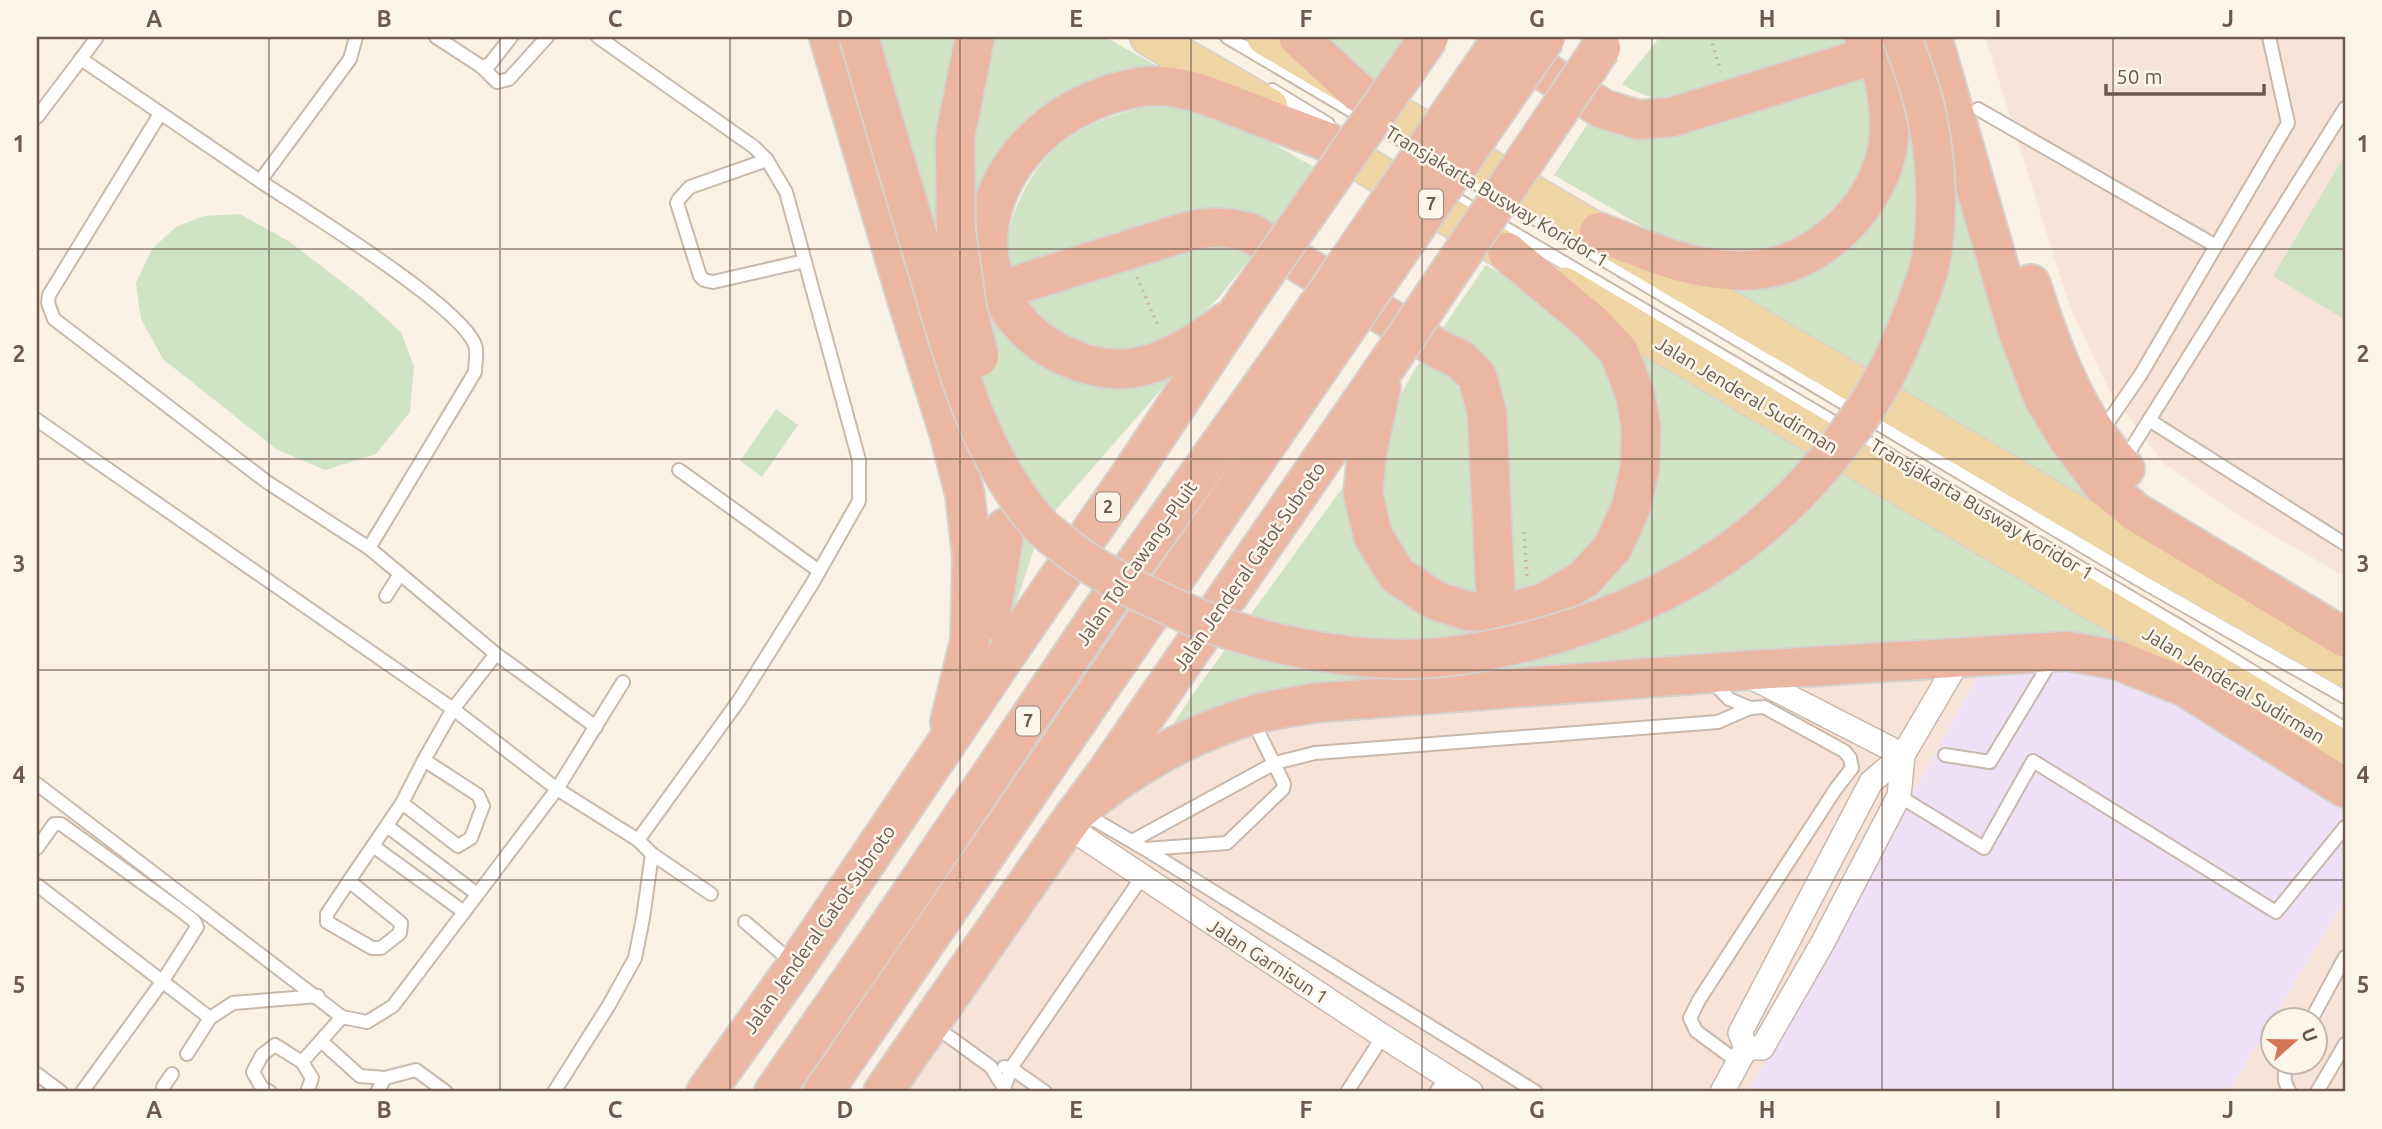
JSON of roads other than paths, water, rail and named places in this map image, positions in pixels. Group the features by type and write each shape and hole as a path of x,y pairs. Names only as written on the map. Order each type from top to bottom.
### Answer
{"highway":[{"path":"829,37 915,302 965,495 972,557 970,640 945,745"},
{"path":"859,37 974,416 1008,483 1041,527 1087,563 1142,594 1228,631 1322,652 1398,659 1472,655 1524,643 1602,620 1657,596 1694,576 1759,531 1827,462 1870,404 1892,367 1922,290 1932,252 1936,211 1935,174 1928,126 1902,37"},
{"path":"975,37 955,137 956,231 967,308 1004,469 1004,528 975,701"},
{"path":"1298,37 1359,93"},
{"name":"Jalan Jenderal Gatot Subroto","path":"706,1092 796,966 1242,307 1429,37"},
{"path":"1490,37 1603,109 1639,120 1672,117 1730,99 1859,49 1881,68 1889,126 1886,155 1872,189 1852,219 1824,244 1788,262 1755,270 1716,270 1669,260 1599,232"},
{"name":"Jalan Tol Cawang–Pluit","path":"823,1092 1301,362 1503,37"},
{"name":"Jalan Tol Cawang–Pluit","path":"774,1092 901,910 1103,609 1301,362 1546,37"},
{"path":"1932,37 2018,332 2043,397 2067,437 2103,456 2155,500 2207,534 2345,613"},
{"path":"1956,37 2043,322 2065,379 2103,456 2105,486 2137,513 2345,638"},
{"name":"Jalan Jenderal Gatot Subroto","path":"883,1092 1067,825 1109,769 1606,43"},
{"path":"1242,307 1205,337 1147,365 1121,369 1086,366 1053,351 1020,326 1001,298 993,270 988,239 993,207 1009,171 1035,138 1060,117 1092,100 1122,90 1158,86 1199,93 1345,138"},
{"path":"1023,283 1211,226 1251,233 1442,351 1460,359 1477,376 1487,413 1495,585"},
{"path":"1389,361 1367,453 1363,494 1373,536 1397,575 1434,600 1468,611 1505,614 1545,602 1584,579 1613,547 1631,507 1640,467 1641,426 1635,394 1619,352 1593,324 1507,252"},
{"path":"867,1092 971,940 1067,825 1115,780 1189,737 1251,715 1313,703 1498,676 1723,673 2067,651 2117,660 2185,687 2345,788"}],"main road":[{"name":"Jalan Jenderal Sudirman","path":"1149,37 1345,138 1507,252 2345,751"},
{"path":"1266,37 2141,552 2345,668"}],"street":[{"path":"1723,1092 1742,1055 1740,1033 1871,782 1903,755 1960,658"},
{"path":"1723,673 1903,755"},
{"path":"1742,1055 1762,1048 1822,944 1899,796 1903,755"},
{"name":"Jalan Garnisun 1","path":"1067,825 1383,1037 1441,1085 1471,1092"}],"lane":[{"path":"37,117 97,37"},
{"path":"260,181 351,59 356,37"},
{"path":"436,37 482,66 490,64 511,37"},
{"path":"482,66 497,82 509,79 547,37"},
{"path":"598,37 754,147 767,160 786,192 859,460 859,500 820,571 740,699 638,840"},
{"name":"Transjakarta Busway Koridor 1","path":"1227,37 1432,158"},
{"path":"2103,456 2141,374 2288,123 2269,37"},
{"path":"81,59 412,284 460,324 476,346 475,372 369,548"},
{"path":"1255,80 1345,138"},
{"path":"2103,456 2149,420 2345,108"},
{"path":"1978,109 2216,246"},
{"path":"160,114 49,295 48,303 54,319 267,482 369,548 496,654 596,727"},
{"path":"767,160 690,187 679,198 677,203 700,276 704,281 713,282 805,261"},
{"name":"Transjakarta Busway Koridor 1","path":"1399,165 1423,179"},
{"name":"Transjakarta Busway Koridor 1","path":"1444,165 2143,582 2345,697"},
{"name":"Transjakarta Busway Koridor 1","path":"1435,186 2155,612 2345,729"},
{"path":"37,420 357,636 557,789 638,840 652,854 712,894"},
{"path":"2149,420 2345,544"},
{"path":"679,470 820,571"},
{"path":"386,596 400,574"},
{"path":"1945,755 1990,762 2057,652"},
{"path":"349,881 401,923 400,933 381,948 372,948 327,922 327,914 349,881 387,826 402,803 453,709 496,654"},
{"path":"1723,673 1729,699 1750,708"},
{"path":"38,787 342,1017 367,1022 393,1006 557,789 623,682"},
{"path":"1132,841 1275,763 1315,753 1718,722 1750,708 1764,707 1844,751 1850,758 1852,768 1686,1016 1696,1031 1742,1055"},
{"path":"1145,849 1219,844 1231,840 1284,787 1251,715"},
{"path":"402,803 458,846 471,838 483,806 478,795 424,760"},
{"path":"1899,796 1984,848 2033,761 2276,912 2345,827"},
{"path":"37,848 54,824 61,824 194,920 197,927 162,982 82,1092"},
{"path":"1067,825 1132,841 1536,1092"},
{"path":"387,826 477,894"},
{"path":"373,846 464,912"},
{"path":"554,1092 603,1015 635,958 652,854"},
{"path":"1005,1091 1011,1068 1142,877"},
{"path":"37,885 210,1018"},
{"path":"745,922 796,966"},
{"path":"2319,1006 2345,957"},
{"path":"187,1054 210,1018 233,1003 317,996"},
{"path":"302,1062 342,1017"},
{"path":"930,1023 991,1067 1005,1091"},
{"path":"1347,1092 1383,1037"},
{"path":"321,1041 360,1076 385,1078 416,1070 446,1092"},
{"path":"2317,1092 2345,1044"},
{"path":"270,1092 262,1088 254,1072 262,1055 275,1045 302,1062 312,1078 307,1092"},
{"path":"991,1067 1011,1068 1045,1092"},
{"path":"37,1074 61,1092"},
{"path":"163,1087 172,1074"},
{"path":"2284,1076 2284,1083 2290,1092"},
{"path":"377,1092 385,1078"}]}
